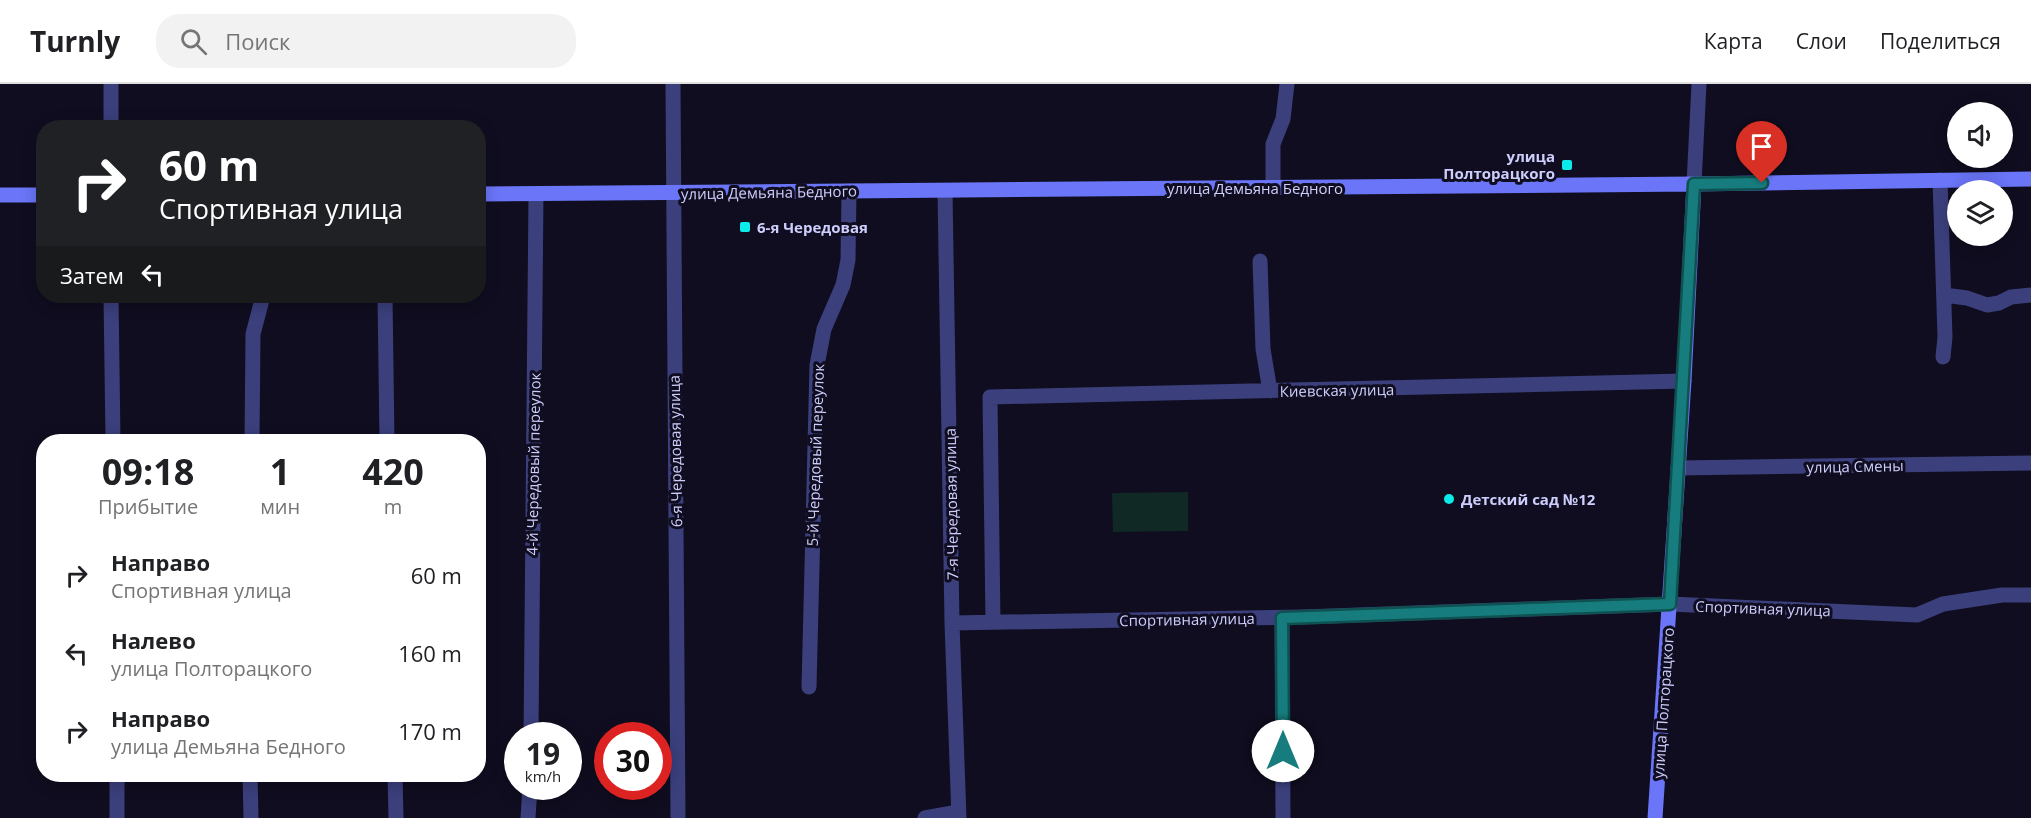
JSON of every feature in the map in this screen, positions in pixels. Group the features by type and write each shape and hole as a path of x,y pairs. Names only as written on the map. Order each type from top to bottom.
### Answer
{"main road":[{"name":"улица Демьяна Бедного","path":"486,194 673,194 2031,179"},
{"name":"улица Полторацкого","path":"1655,818 1684,381 1694,184"},
{"path":"0,195 36,195"}],"street":[{"path":"111,84 111,120"},
{"name":"6-я Чередовая улица","path":"673,84 678,818"},
{"path":"1273,188 1273,144 1283,119 1287,84"},
{"name":"улица Полторацкого","path":"1694,184 1699,84"},
{"path":"1940,180 1945,337 1943,357"},
{"name":"5-й Чередовый переулок","path":"809,687 817,365 824,329 843,285 848,260 849,191"},
{"name":"7-я Чередовая улица","path":"945,191 952,623 959,815"},
{"name":"4-й Чередовый переулок","path":"531,722 536,194"},
{"path":"1260,261 1263,349 1270,391"},
{"path":"1944,295 1967,298 1987,305 1999,303 2011,297 2031,295"},
{"path":"111,303 113,434"},
{"path":"252,434 254,334 261,303"},
{"path":"385,303 387,434"},
{"name":"Киевская улица","path":"993,622 990,396 1684,381"},
{"name":"улица Смены","path":"1678,468 2031,463"},
{"name":"Спортивная улица","path":"952,623 1282,618 1670,604 1917,615 1943,604 2002,596 2031,595"},
{"path":"1282,618 1283,818"},
{"path":"117,782 117,818"},
{"path":"250,782 251,818"},
{"path":"395,782 396,818"},
{"path":"528,818 529,800"},
{"path":"925,818 959,815"}],"green space":[{"path":"1188,492 1188,531 1113,532 1112,493"}],"place":[{"name":"улица Полторацкого","path":"1567,165"},
{"name":"6-я Чередовая","path":"745,227"},
{"name":"Детский сад №12","path":"1449,499"}],"route":[{"path":"1283,751 1282,618 1670,604 1694,184 1762,183"}]}
